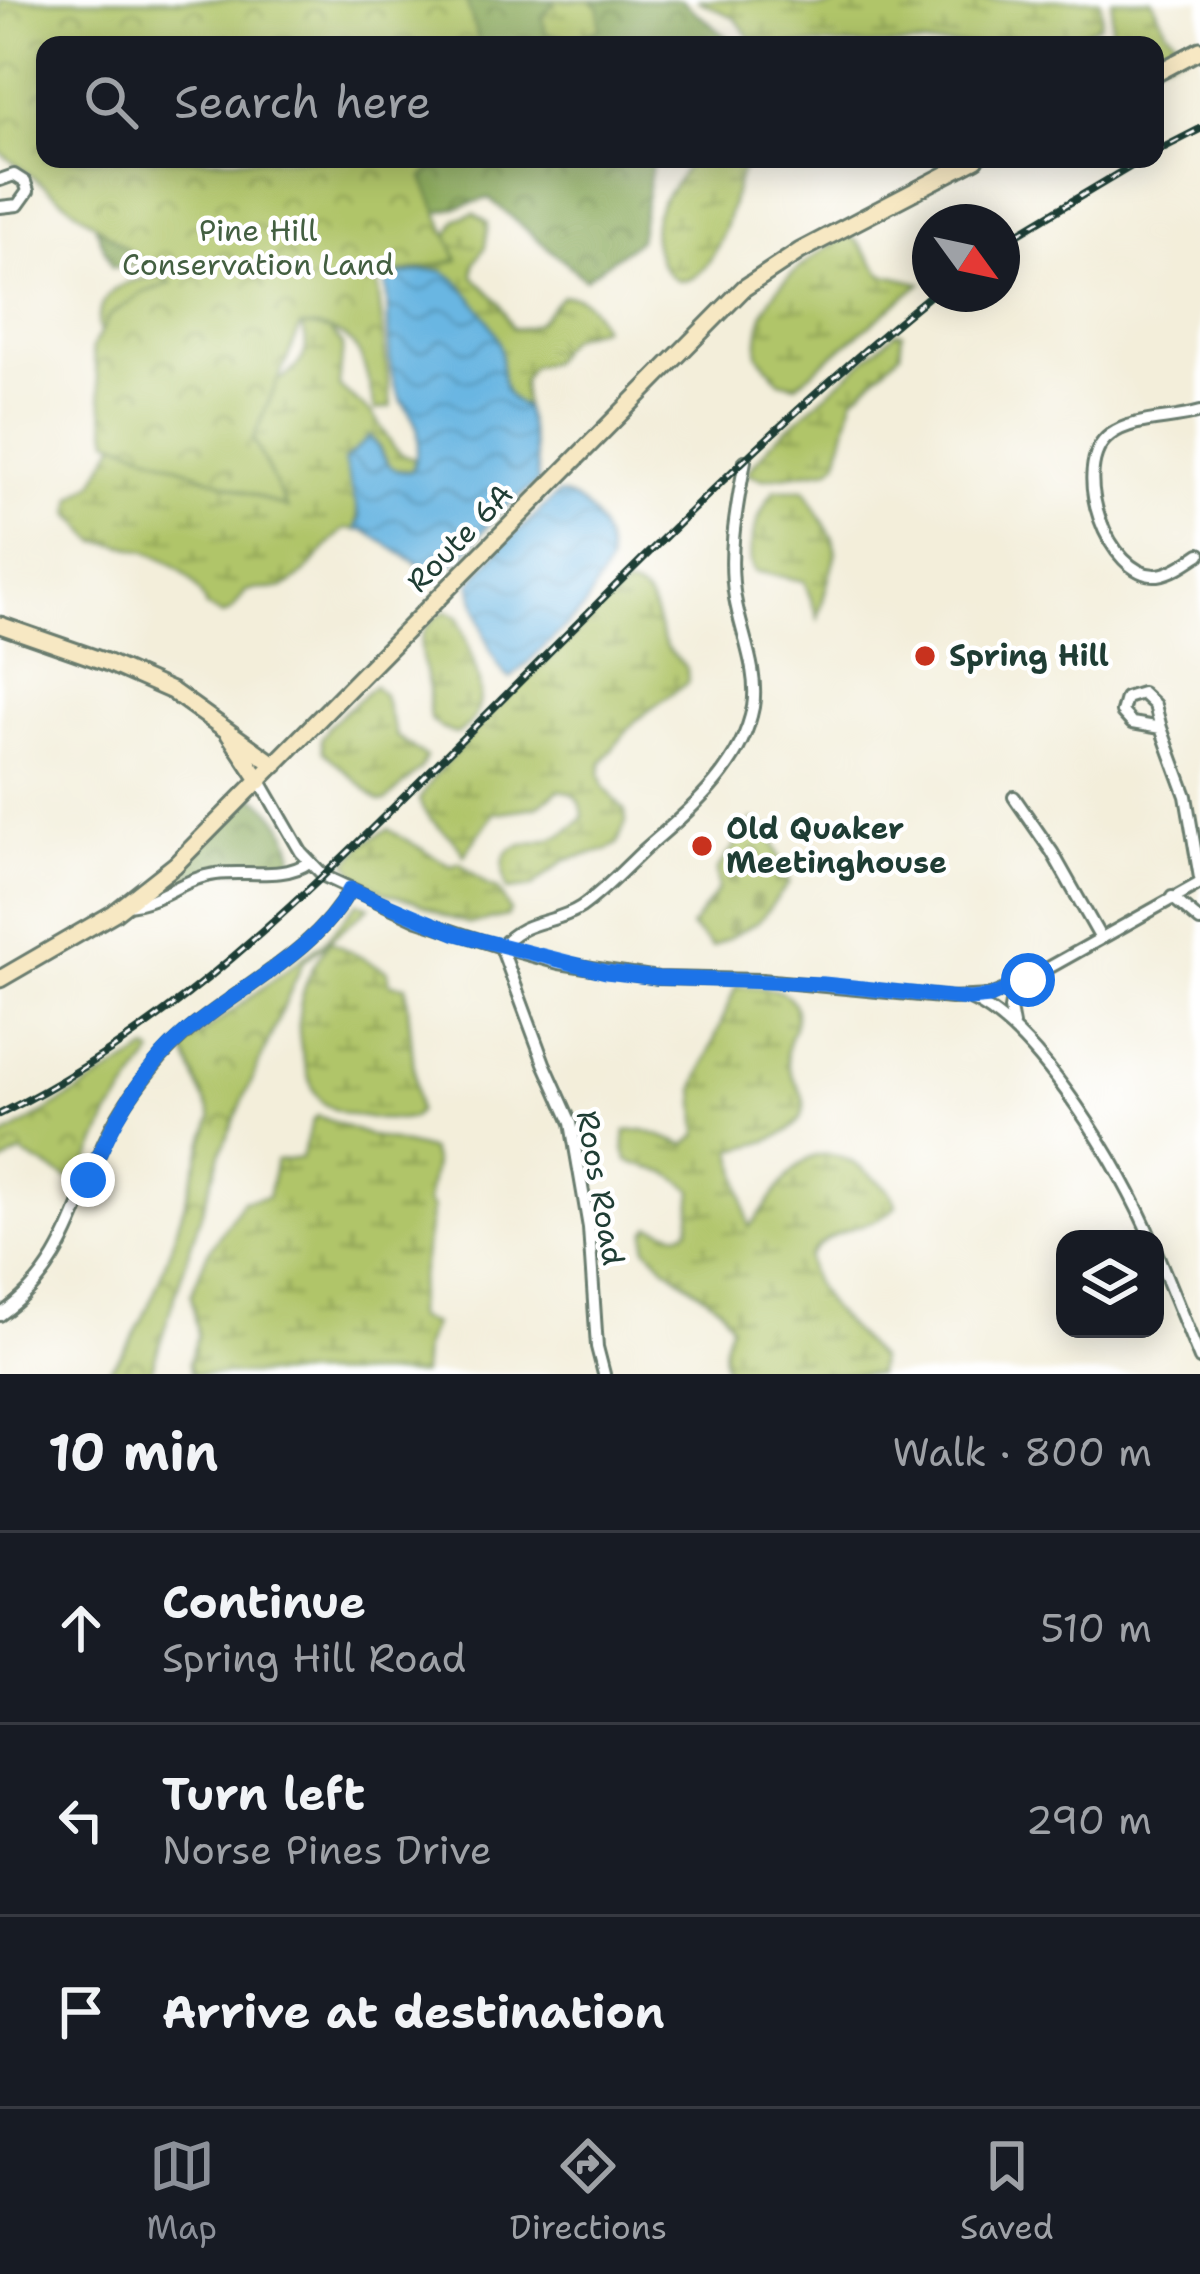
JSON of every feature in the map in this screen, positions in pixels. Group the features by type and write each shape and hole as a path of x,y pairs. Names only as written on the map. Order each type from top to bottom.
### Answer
{"main road":[{"path":"1164,69 1200,50"},
{"name":"Route 6A","path":"0,979 127,905 175,865 730,301 800,250 959,168"},
{"path":"0,625 156,683 201,709 275,765"},
{"path":"227,731 260,781"}],"street":[{"path":"0,180 14,175 25,182 28,191 18,205 0,207"},
{"path":"1200,412 1118,430 1099,446 1090,469 1092,492 1113,544 1134,568 1165,574 1200,554"},
{"path":"501,947 513,932 579,909 707,793 741,741 754,706 731,554 745,461"},
{"path":"260,781 309,862 324,876 418,920 501,947 559,963 658,978 824,984 969,999 1014,987 1200,880 1186,796 1161,728"},
{"path":"1014,797 1100,937"},
{"path":"127,905 149,903 214,874 295,870 309,862"},
{"path":"0,1315 45,1276 106,1138 155,1063 210,1012 310,940 338,912 350,889"},
{"path":"1172,897 1200,921"},
{"name":"Roos Road","path":"501,947 571,1123 589,1228 597,1347 604,1374"},
{"path":"1013,1027 1014,987"},
{"path":"969,999 1013,1027 1096,1138 1147,1230"},
{"path":"1164,1271 1200,1359"}],"green space":[{"path":"0,0 681,0 726,36 36,36 36,164 0,135"},
{"name":"Pine Hill Conservation Land","path":"0,0 466,0 477,36 36,36 36,168 432,168 423,178 458,260 377,278 391,407 375,410 362,361 348,340 337,332 301,326 253,439 287,508 109,439 92,349 109,316 142,293 172,283 0,152"},
{"path":"556,0 590,0 599,7 600,29 580,36 546,34 542,17"},
{"path":"697,0 778,0 819,8 844,0 1100,0 1102,16 1099,25 1076,36 749,36 735,18"},
{"path":"1112,0 1152,0 1166,29 1184,47 1182,53 1164,60 1164,36 1111,36"},
{"path":"41,168 651,168 639,240 585,279 489,198 287,256 112,267 87,205"},
{"path":"685,168 743,168 714,253 694,277 683,280 664,268 654,242 656,214"},
{"path":"474,213 488,223 485,247 474,263 473,276 499,302 512,328 535,324 562,296 588,304 602,327 572,337 550,362 531,367 522,382 525,407 503,387 498,343 455,279 422,271 385,278 389,270 448,236 457,219"},
{"path":"845,234 856,240 882,274 912,281 912,290 796,385 779,381 758,355 763,314 796,271"},
{"path":"170,275 274,378 283,379 302,360 306,339 300,321 317,314 343,345 339,386 369,411 399,453 416,459 412,471 392,469 375,441 348,455 356,530 345,529 295,581 281,588 246,591 223,615 206,607 199,591 176,567 147,552 97,542 70,513 73,498 94,483 126,424 98,325 100,311 112,291 122,285"},
{"path":"896,332 902,333 900,353 853,398 838,461 829,469 762,479 747,473 770,444"},
{"path":"775,490 805,490 833,539 836,553 818,618 804,581 754,571 755,529"},
{"path":"626,586 637,589 650,602 662,638 687,669 688,682 636,720 602,762 604,787 625,811 617,844 565,860 531,887 507,890 506,855 518,846 572,828 583,818 577,799 559,790 536,807 494,813 464,855 419,800 489,716"},
{"path":"446,611 459,618 480,696 478,711 456,734 430,719 421,645 426,627"},
{"path":"374,686 384,696 396,736 426,757 421,768 386,801 379,801 323,751 321,739"},
{"path":"254,797 283,827 292,848 290,866 213,871 151,895"},
{"path":"753,820 768,829 789,883 759,921 712,947 691,927 718,890 717,870"},
{"path":"388,829 451,866 460,863 498,889 510,911 507,916 470,924 386,893 354,873 348,862 365,843"},
{"path":"358,902 369,907 303,962 221,1151 150,1374 104,1374 123,1352 155,1290 212,1118 183,1048 325,941"},
{"path":"330,941 387,971 390,984 406,986 418,1111 412,1118 347,1114 324,1103 313,1088 300,1039 300,1005 310,973"},
{"path":"736,986 778,991 793,1002 795,1023 787,1059 804,1102 803,1113 789,1130 733,1150 749,1227 797,1167 826,1155 844,1158 865,1171 894,1200 896,1206 887,1214 831,1237 808,1256 824,1299 879,1359 877,1374 727,1374 724,1349 731,1325 720,1307 646,1247 651,1226 678,1234 689,1229 693,1190 670,1174 628,1161 626,1131 644,1130 685,1145 698,1135 695,1088"},
{"path":"148,1050 153,1054 109,1116 78,1184 21,1153 0,1165 0,1139"},
{"path":"318,1116 368,1135 430,1150 434,1164 427,1202 432,1209 415,1313 416,1318 433,1324 424,1346 422,1374 192,1374 189,1363 198,1334 191,1295 207,1254 243,1201 268,1197 276,1161 301,1158"}],"water":[{"path":"422,271 448,275 490,325 499,343 505,388 525,407 538,482 497,514 462,557 436,576 366,531 356,530 360,518 344,461 370,436 391,467 412,471 417,427 392,374 385,278"},
{"path":"558,494 579,502 595,519 609,563 583,610 510,679 489,648 470,584 501,547"}],"railway":[{"path":"1164,147 1200,129"},
{"path":"1020,232 1128,168"},
{"path":"0,1114 122,1042 233,957 338,862 741,463 912,311"}],"place":[{"name":"Spring Hill","path":"925,656"},
{"name":"Old Quaker Meetinghouse","path":"702,846"}],"route":[{"path":"88,1180 106,1138 155,1063 210,1012 327,925 350,889 457,934 606,972 824,984 969,999 990,997 1028,980"}]}
